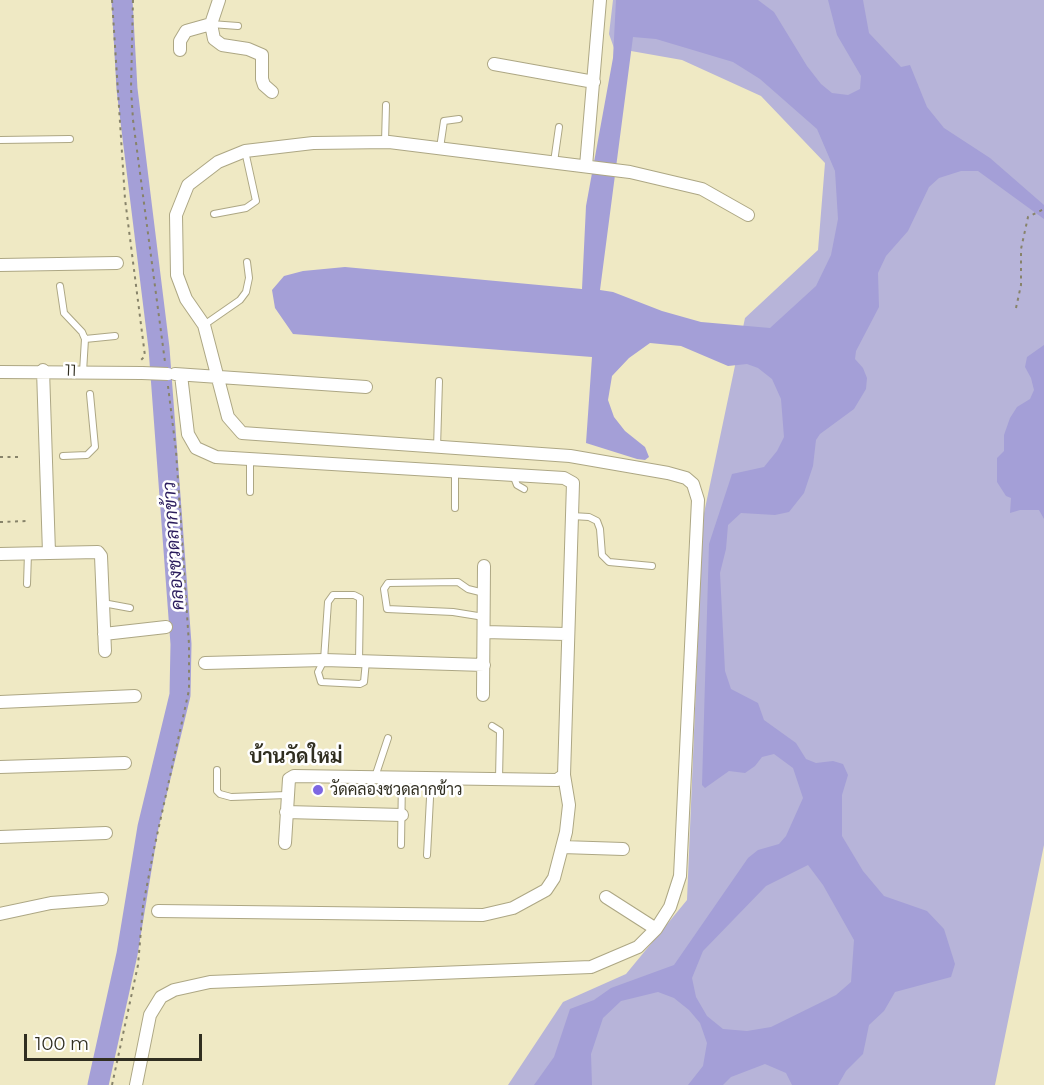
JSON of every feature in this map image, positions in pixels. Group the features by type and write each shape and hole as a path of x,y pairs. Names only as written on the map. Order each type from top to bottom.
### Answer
{"street":[{"path":"219,0 210,24 214,39 222,45 248,49 262,56 262,79 264,85 272,92"},
{"path":"588,167 600,0"},
{"path":"180,50 180,41 186,31 210,24"},
{"path":"494,64 594,82"},
{"path":"136,1085 147,1026 154,1004 161,997 186,985 591,968 638,947 656,929 670,907 680,876 697,492 686,478 570,456 242,433 228,417 204,325 186,299 177,275 174,246 176,215 188,185 218,162 245,151 313,142 385,142 630,172 702,189 748,215"},
{"path":"0,265 117,263"},
{"name":"11","path":"0,372 43,370 218,376 366,387"},
{"path":"43,370 50,553"},
{"path":"158,911 483,915 513,908 546,890 554,878 569,806 564,775 566,634 574,489 570,480 216,457 195,448 188,434 181,375"},
{"path":"0,554 98,552 101,556 105,651"},
{"path":"483,695 484,566"},
{"path":"104,634 166,627"},
{"path":"484,632 566,634"},
{"path":"205,663 324,660 484,665"},
{"path":"0,702 135,696"},
{"path":"0,767 125,763"},
{"path":"285,843 289,779 294,776 557,780 564,775"},
{"path":"286,812 402,815"},
{"path":"0,837 106,833"},
{"path":"562,847 623,849"},
{"path":"606,897 656,929"},
{"path":"0,914 51,903 102,899"}],"lane":[{"path":"210,24 238,26"},
{"path":"385,142 386,105"},
{"path":"440,148 444,121 459,119"},
{"path":"554,162 559,127"},
{"path":"0,140 70,139"},
{"path":"214,214 246,208 256,201 245,151"},
{"path":"204,325 240,300 246,292 249,278 247,262"},
{"path":"60,286 64,313 82,332 85,339 83,372"},
{"path":"85,339 115,336"},
{"path":"437,448 440,381"},
{"path":"63,456 87,455 95,447 90,394"},
{"path":"250,459 250,492"},
{"path":"455,472 455,508"},
{"path":"513,475 517,485 524,489"},
{"path":"572,516 589,517 597,521 600,529 602,555 609,562 652,566"},
{"path":"27,584 28,554"},
{"path":"484,593 468,590 458,582 388,583 384,589 385,607 389,610 453,612 484,617"},
{"path":"354,595 360,598 363,661 364,682 360,684 321,682 319,676 324,660 330,597 354,595"},
{"path":"103,603 130,608"},
{"path":"492,726 500,731 499,779"},
{"path":"375,778 388,738"},
{"path":"217,770 220,794 231,797 287,795"},
{"path":"401,845 402,778"},
{"path":"428,855 431,778"}],"path":[{"path":"112,0 125,199 145,356 128,374"},
{"path":"112,1085 138,965 143,906 154,849 189,690 189,644 178,474 133,120 131,88 133,0"},
{"path":"1016,308 1021,285 1021,249 1028,217 1044,209"},
{"path":"0,457 19,457"},
{"path":"0,522 28,521"}],"shaded area":[{"path":"613,0 1044,0 1044,845 995,1085 508,1085 563,1002 626,974 687,900 703,518 745,318 818,250 825,163 761,96 682,60 614,48 609,34"},
{"path":"616,0 758,0 774,12 807,66 821,84 832,93 848,95 860,89 861,76 837,35 828,0 863,0 869,33 901,67 910,65 927,107 944,128 990,158 1044,205 1044,219 978,171 961,171 939,178 929,187 908,231 886,256 878,273 879,307 856,351 855,359 863,368 867,378 866,389 854,409 820,434 816,440 813,466 804,493 789,512 775,515 741,513 728,525 726,549 720,573 725,671 731,689 758,703 764,720 796,743 806,759 816,763 833,761 843,764 848,775 842,795 842,836 863,871 884,896 927,911 944,929 955,964 951,977 895,992 884,1011 869,1025 863,1054 846,1071 838,1085 792,1085 786,1073 765,1064 731,1077 723,1085 688,1085 703,1066 707,1043 700,1023 689,1010 674,998 658,992 621,1001 603,1018 591,1054 592,1085 534,1085 554,1057 570,1009 594,1000 611,988 674,965 748,858 758,850 779,844 786,836 803,798 793,768 774,754 762,757 745,773 729,771 705,788 702,785 709,544 732,474 764,467 777,451 784,437 781,399 772,379 758,368 747,364 728,366 681,346 650,343 629,358 612,376 608,400 614,417 625,431 645,447 649,457 645,460 637,459 586,443 592,357 293,334 275,308 272,290 284,276 303,271 345,267 582,289 586,206 613,58","holes":["633,37 656,39 733,62 760,79 817,129 835,171 838,219 831,255 816,286 770,328 701,322 662,311 613,292 600,290","808,865 823,885 854,940 851,982 836,995 771,1027 747,1031 723,1029 707,1016 696,997 692,978 703,951 766,886"]},
{"path":"1044,345 1044,519 1039,510 1020,510 1010,513 1011,498 1006,496 997,482 997,458 1004,451 1004,435 1010,418 1017,407 1030,399 1034,390 1025,367 1027,357"}],"waterway":[{"name":"คลองชวดลากข้าว","path":"98,1085 127,954 148,827 180,695 181,644 159,348 127,89 122,0"}],"place":[{"name":"วัดคลองชวดลากข้าว","path":"318,790"}],"district":[{"name":"บ้านวัดใหม่","path":"296,757"}]}
